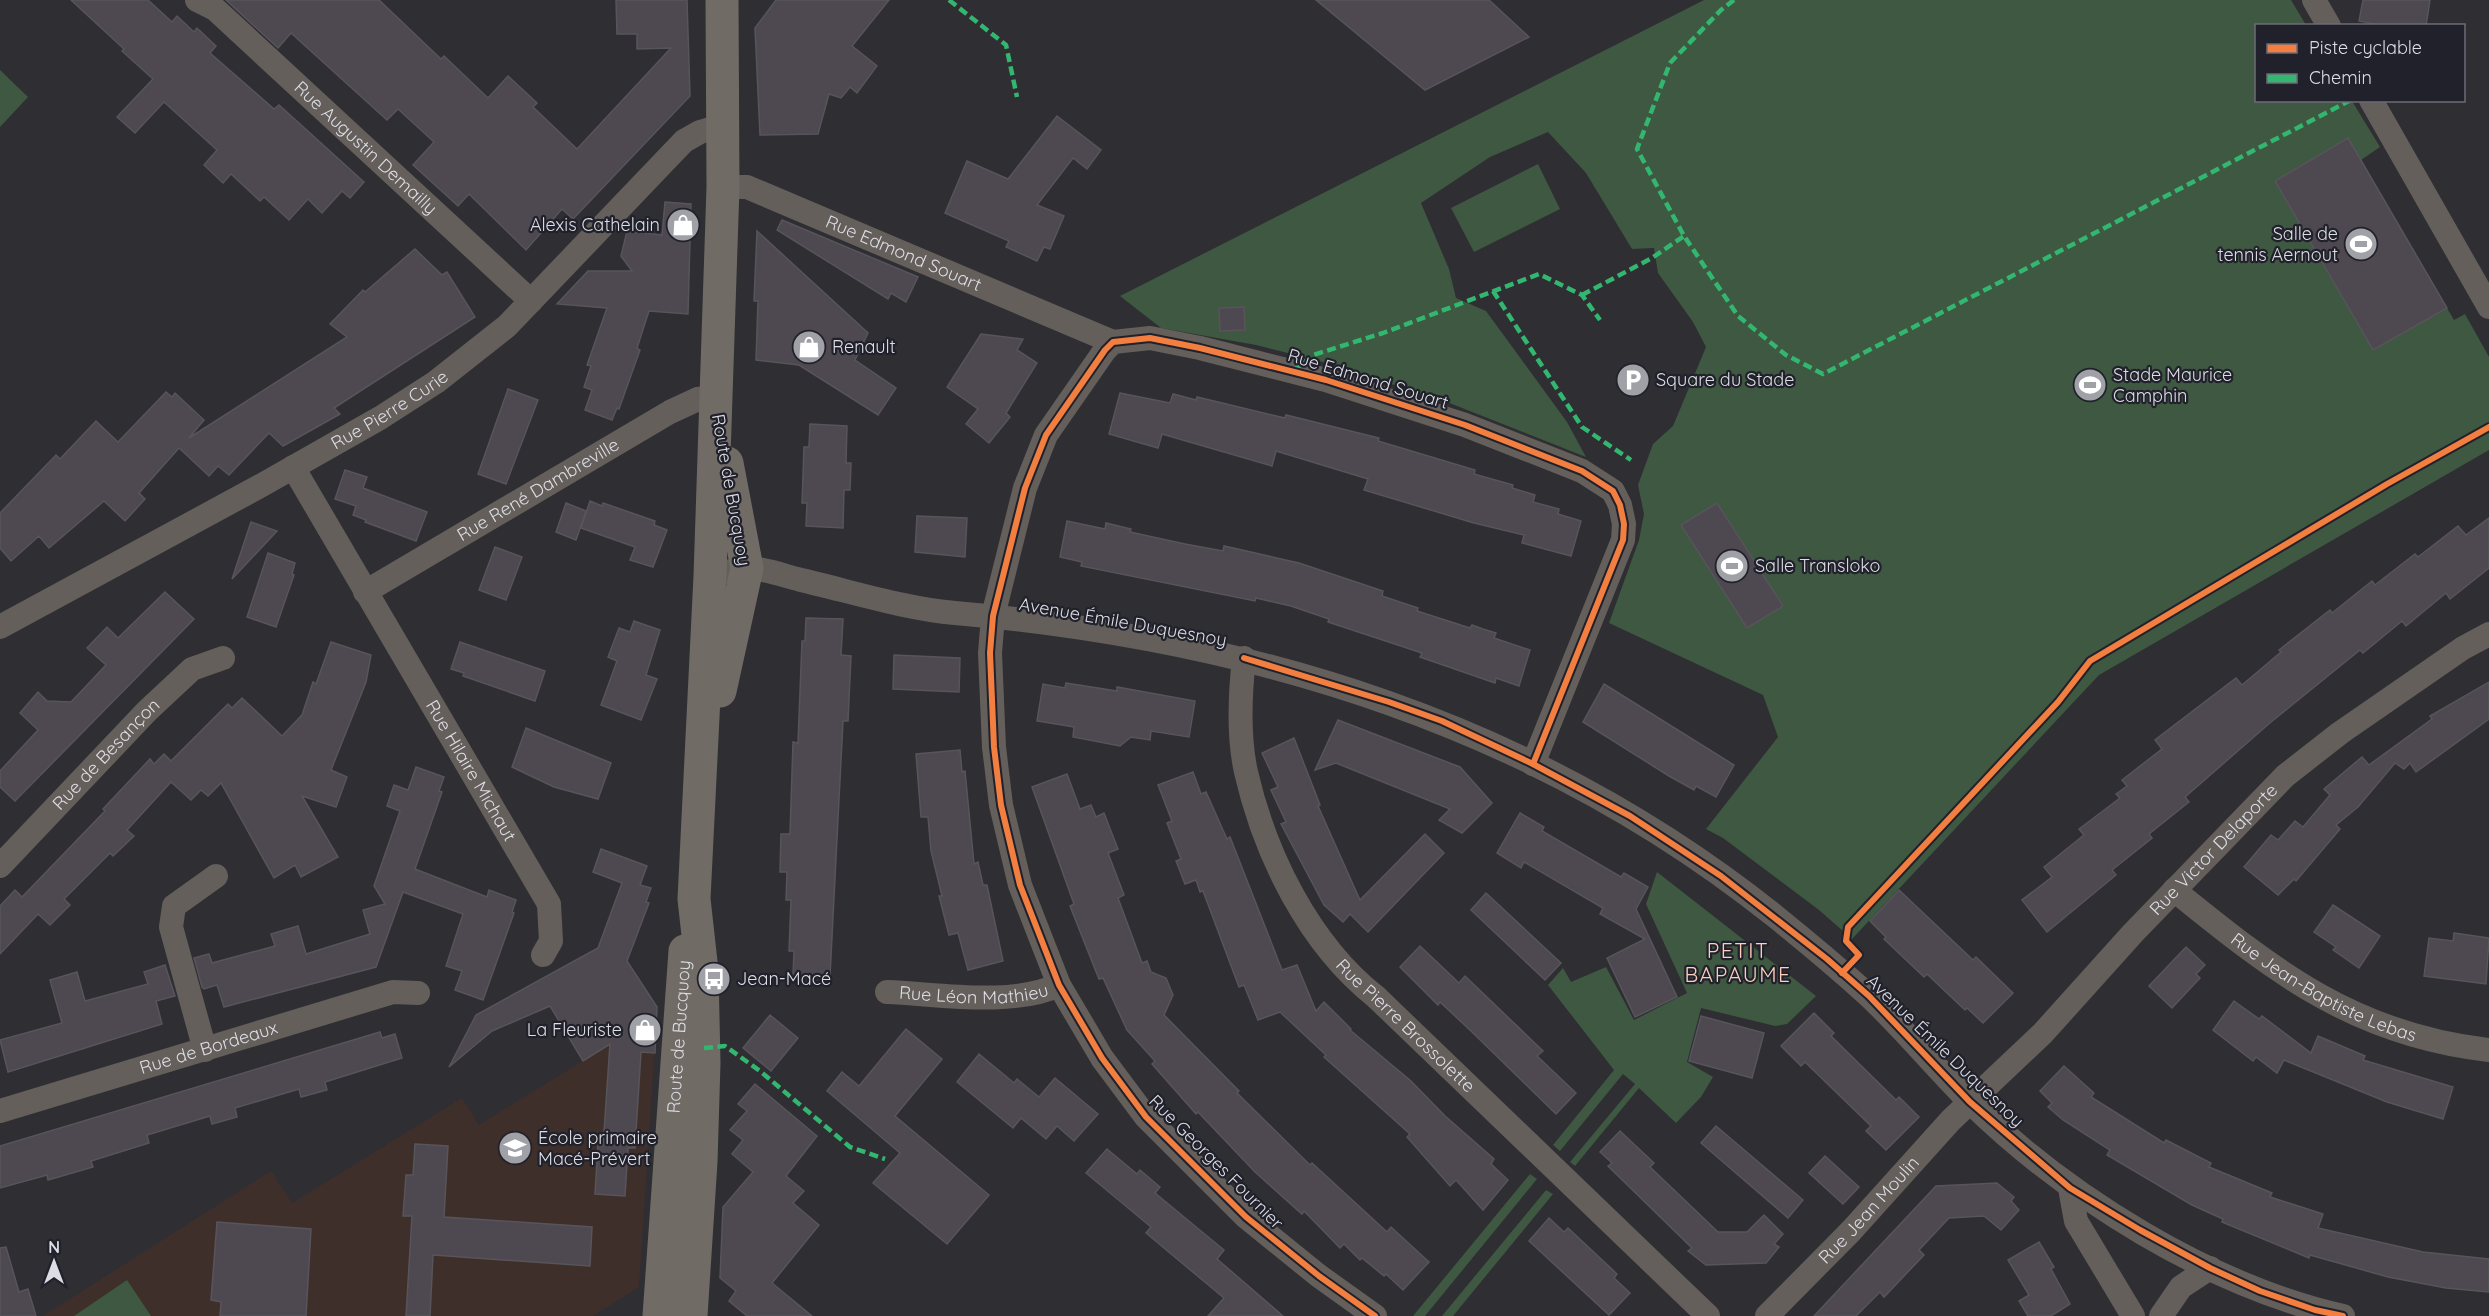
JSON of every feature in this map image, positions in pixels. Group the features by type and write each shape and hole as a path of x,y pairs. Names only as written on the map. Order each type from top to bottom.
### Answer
{"main road":[{"name":"Route de Bucquoy","path":"659,1316 680,986 694,899 710,576 714,397 723,187 722,0"},
{"name":"Route de Bucquoy","path":"698,793 747,568 714,397"},
{"name":"Route de Bucquoy","path":"691,1316 701,1162 704,1063 702,971 694,899"}],"street":[{"name":"Rue Augustin Demailly","path":"197,0 215,9 531,301"},
{"path":"2314,0 2328,24"},
{"path":"2373,102 2489,308"},
{"name":"Rue Pierre Curie","path":"0,627 381,418 436,382 475,353 531,301 684,141 700,132 724,125"},
{"name":"Rue Edmond Souart","path":"723,187 747,187 1113,342 1150,338 1326,380 1465,425 1582,471 1612,491 1620,505 1624,524 1623,540 1533,764"},
{"path":"993,616 1025,488 1046,435 1077,387 1113,342"},
{"name":"Rue René Dambreville","path":"365,592 670,412 698,399 714,397"},
{"name":"Rue Hilaire Michaut","path":"293,467 549,904 551,941 543,955"},
{"path":"712,497 720,518 723,545 747,568"},
{"path":"710,576 747,568"},
{"name":"Avenue Émile Duquesnoy","path":"747,568 946,612 993,616 1150,638 1244,658 1389,702 1442,721 1533,764 1630,816 1721,876 1773,915 1869,996 1970,1102 2070,1188 2210,1268 2260,1291 2315,1310 2343,1316"},
{"name":"Rue Georges Fournier","path":"993,616 990,653 991,705 1001,805 1020,885 1059,985 1102,1058 1146,1117 1246,1217 1319,1276 1375,1316"},
{"name":"Rue Victor Delaporte","path":"1970,1102 2043,1033 2174,890 2285,776 2340,733 2463,648 2489,634"},
{"name":"Rue de Besançon","path":"0,866 147,711 184,676 192,669 223,658"},
{"name":"Rue Pierre Brossolette","path":"1244,658 1240,689 1246,770 1262,827 1284,877 1330,951 1350,976 1377,997 1708,1316"},
{"path":"205,1050 171,927 174,906 216,876"},
{"name":"Rue Jean-Baptiste Lebas","path":"2174,890 2248,951 2322,999 2419,1038 2489,1050"},
{"name":"Rue Léon Mathieu","path":"886,992 1006,996 1040,993 1059,985"},
{"name":"Rue de Bordeaux","path":"0,1111 393,993 418,993"},
{"name":"Rue Jean Moulin","path":"1767,1316 1851,1231 1970,1102"},
{"path":"2070,1188 2076,1221 2133,1316"},
{"path":"2161,1316 2181,1287 2210,1268"}],"shaded area":[{"name":"École primaire Macé-Prévert","path":"657,1015 639,1287 593,1316 43,1316 271,1171 292,1203 462,1098 479,1125"}],"green space":[{"name":"Stade Maurice Camphin","path":"1704,0 2291,0 2305,24 2255,24 2255,102 2353,102 2380,147 2361,160 2454,320 2465,314 2489,357 2489,450 2099,675 1852,939 1819,910 1723,838 1706,829 1778,737 1763,695 1609,623 1639,540 1644,514 1638,485 1653,444 1673,426 1706,347 1693,322 1658,273 1654,248 1632,249 1586,173 1548,132 1490,157 1421,203 1449,269 1456,298 1486,311 1567,422 1586,457 1447,402 1323,362 1256,345 1161,328 1120,296"},
{"path":"0,70 28,97 0,127"},
{"path":"1538,164 1560,209 1474,252 1451,208"},
{"path":"1657,872 1816,996 1787,1024 1775,1026 1701,1008 1687,1062 1713,1077 1701,1097 1676,1123 1639,1088 1575,1166 1570,1162 1635,1084 1623,1074 1560,1151 1553,1145 1614,1070 1548,985 1563,968 1571,982 1606,967 1634,1020 1687,993 1646,904"},
{"path":"1530,1174 1537,1179 1425,1316 1413,1316"},
{"path":"1546,1190 1553,1194 1453,1316 1442,1316"},
{"path":"127,1280 151,1316 74,1316"}],"building":[{"path":"71,0 148,0 172,22 177,16 194,32 197,28 216,46 210,53 274,109 279,105 364,182 350,198 342,191 322,213 308,199 289,220 264,197 260,201 231,174 223,183 204,165 217,150 164,102 135,133 117,117 153,79"},
{"path":"226,0 379,0 441,59 444,56 488,98 508,76 537,103 533,107 577,149 671,48 637,49 637,34 617,34 616,0 687,0 690,96 573,219 562,209 526,250 469,194 458,206 413,165 434,142 398,109 387,120 291,33 278,48"},
{"path":"776,0 889,0 852,46 877,66 857,93 850,87 841,98 829,94 818,134 760,135 755,28"},
{"path":"1316,0 1489,0 1529,37 1425,90"},
{"path":"2363,0 2430,0 2426,24 2374,24 2359,21"},
{"path":"1057,116 1101,150 1087,169 1073,158 1037,205 1064,216 1050,249 1044,247 1037,261 1006,247 1009,241 945,213 967,161 1008,179"},
{"name":"Salle de tennis Aernout","path":"2348,138 2447,308 2373,350 2275,181"},
{"path":"665,202 691,204 688,314 649,311 637,348 640,350 619,409 617,408 612,420 585,410 592,390 584,387 591,366 587,365 607,308 557,304 588,271 632,271 621,256 627,231 662,235"},
{"path":"782,220 918,277 906,302 891,293 888,299 777,230"},
{"name":"Renault","path":"757,231 868,333 855,360 896,388 878,415 799,365 756,360 758,301 754,301"},
{"path":"415,249 442,275 447,272 475,317 334,408 340,414 283,446 269,433 229,475 218,466 209,476 179,448 139,493 145,499 125,521 104,501 49,548 39,536 11,561 0,548 0,513 56,455 60,459 96,421 118,442 166,392 172,397 175,393 204,420 189,438 347,337 330,324 363,290 365,292"},
{"path":"1244,307 1245,330 1220,331 1219,308"},
{"path":"981,334 1023,339 1017,350 1037,363 1006,413 1010,417 989,443 966,424 978,409 947,387"},
{"path":"508,389 538,400 506,484 478,474"},
{"path":"1120,393 1170,403 1173,394 1196,400 1197,397 1285,418 1286,415 1379,438 1378,441 1475,470 1474,474 1513,485 1512,488 1535,495 1533,502 1559,509 1558,514 1581,521 1571,556 1522,543 1524,535 1474,523 1364,490 1368,479 1276,451 1272,466 1162,434 1158,448 1109,434"},
{"path":"810,424 847,426 846,463 851,463 850,490 844,490 843,528 806,526 807,503 802,503 804,447 809,447"},
{"path":"345,470 367,477 363,488 427,512 416,541 365,522 366,520 353,515 356,506 335,499"},
{"path":"590,501 602,506 603,503 655,521 654,525 667,530 653,567 630,560 635,547 581,528"},
{"path":"566,503 586,511 576,540 556,532"},
{"name":"Salle Transloko","path":"1717,503 1783,606 1747,628 1681,525"},
{"path":"917,516 967,518 965,557 915,552"},
{"path":"2489,518 2489,568 2450,599 2446,593 2406,626 2402,621 2363,653 2360,650 2271,722 2185,797 2189,802 2149,834 2152,838 2112,870 2116,875 2047,932 2022,900 2052,877 2044,867 2084,835 2079,829 2120,798 2116,794 2127,786 2122,780 2162,749 2155,740 2236,678 2242,685 2281,652 2279,650 2330,610 2332,613 2372,581 2375,585 2415,554 2418,557 2458,526 2466,535"},
{"path":"1067,521 1105,529 1106,523 1131,529 1130,532 1223,551 1224,546 1299,563 1383,591 1382,596 1418,608 1417,611 1470,628 1472,625 1496,633 1494,638 1530,650 1519,686 1496,678 1495,683 1420,657 1422,653 1328,622 1329,619 1291,606 1256,598 1255,601 1081,566 1082,562 1060,557"},
{"path":"251,522 277,531 232,579"},
{"path":"495,547 522,557 506,600 479,590"},
{"path":"268,553 295,563 292,574 294,575 276,627 247,617"},
{"path":"165,592 194,619 15,801 0,787 0,771 38,730 20,713 38,692 47,701 71,702 106,665 87,648 107,627 118,638"},
{"path":"806,618 843,619 841,655 851,656 848,721 843,721 830,976 793,975 794,951 789,951 791,900 786,900 787,872 780,872 781,834 790,834 793,742 798,743 802,641 805,641"},
{"path":"634,621 660,630 646,675 657,679 641,720 601,705 617,661 608,657 619,628 630,632"},
{"path":"331,642 371,655 366,682 331,770 347,777 336,807 302,796 338,857 301,877 295,865 274,878 221,783 208,796 201,790 191,800 171,782 127,830 134,836 113,856 110,853 64,899 70,905 50,925 38,914 0,954 0,906 15,890 22,897 105,811 103,809 150,759 154,764 164,754 171,761 228,704 232,708 242,698 282,736 302,715 313,682 316,684"},
{"path":"460,642 545,671 535,701 463,676 464,673 451,669"},
{"path":"894,655 960,658 959,692 893,689"},
{"path":"2489,682 2489,719 2416,772 2410,763 2404,769 2395,763 2358,807 2336,825 2340,829 2296,881 2294,879 2278,895 2244,867 2271,835 2278,840 2295,821 2303,827 2330,795 2324,789 2362,757 2369,765 2432,719 2430,716"},
{"path":"1066,683 1117,691 1117,687 1195,701 1189,737 1151,731 1150,740 1131,737 1120,746 1073,737 1074,727 1037,721 1043,684 1065,688"},
{"path":"1604,684 1734,765 1716,797 1696,786 1694,790 1669,776 1583,722"},
{"path":"1338,720 1460,767 1492,803 1462,833 1439,820 1450,809 1336,763 1315,770"},
{"path":"526,728 611,763 598,799 554,787 512,767"},
{"path":"1294,738 1320,805 1318,806 1360,900 1425,834 1444,853 1368,932 1350,914 1343,922 1324,905 1281,824 1286,822 1271,790 1278,787 1262,753"},
{"path":"960,750 962,772 965,771 974,864 978,862 983,885 987,885 1003,961 968,970 958,933 949,935 939,896 942,896 931,851 928,817 921,817 916,754"},
{"path":"416,767 444,777 439,791 442,792 415,869 487,897 489,890 516,900 512,912 514,913 483,1000 455,990 462,971 446,966 463,914 403,892 376,967 224,1007 217,985 204,989 202,987 194,958 209,954 212,963 275,946 271,934 298,926 306,954 370,934 363,910 385,904 374,886 400,811 387,806 394,785 408,790"},
{"path":"1193,772 1201,794 1206,792 1227,839 1230,837 1282,970 1297,965 1316,1011 1324,1002 1350,1030 1411,1081 1445,1116 1494,1159 1491,1164 1508,1180 1483,1210 1456,1180 1450,1186 1407,1137 1410,1134 1324,1057 1326,1055 1280,1012 1258,1020 1244,985 1239,987 1203,891 1200,892 1196,880 1185,884 1176,861 1181,859 1167,823 1172,821 1158,785"},
{"path":"1067,774 1080,809 1091,805 1096,817 1104,813 1118,849 1108,853 1124,895 1118,898 1142,963 1147,961 1151,972 1166,978 1173,995 1164,1015 1239,1091 1237,1093 1310,1165 1312,1163 1387,1232 1391,1227 1429,1262 1403,1290 1386,1274 1384,1276 1362,1258 1360,1260 1344,1244 1340,1248 1304,1211 1302,1214 1255,1172 1198,1112 1196,1114 1152,1064 1155,1061 1127,1030 1103,978 1099,979 1070,906 1074,904 1032,787"},
{"path":"1520,813 1544,827 1542,831 1621,877 1624,873 1648,887 1636,909 1677,997 1635,1017 1607,958 1645,939 1600,914 1603,908 1524,862 1521,868 1497,853"},
{"path":"601,849 647,866 640,885 651,888 646,902 649,903 627,961 657,1007 655,1053 641,1052 635,1148 628,1148 625,1196 595,1194 598,1145 603,1146 610,1044 583,1061 550,1006 492,1031 449,1067 476,1015 598,948 622,883 593,872"},
{"path":"1899,890 1973,960 1976,957 2013,993 1983,1023 1967,1008 1965,1010 1927,974 1924,977 1884,939 1886,937 1870,921"},
{"path":"1486,893 1561,963 1545,980 1471,910"},
{"path":"2333,905 2380,936 2359,968 2333,950 2336,947 2314,932"},
{"path":"2454,933 2489,938 2486,984 2424,976 2429,938 2453,941"},
{"path":"1420,946 1459,983 1465,976 1543,1051 1537,1056 1576,1093 1556,1114 1471,1031 1440,1002 1438,1005 1400,967"},
{"path":"2186,947 2205,965 2196,974 2200,978 2172,1008 2149,986"},
{"path":"165,965 175,996 156,1001 162,1024 8,1072 0,1040 62,1023 50,980 77,972 85,1001 148,984 144,972"},
{"path":"2234,1001 2259,1019 2262,1016 2311,1053 2318,1036 2365,1056 2363,1060 2453,1087 2443,1119 2387,1102 2284,1060 2277,1073 2256,1057 2253,1061 2213,1030"},
{"path":"1814,1013 1834,1033 1831,1036 1896,1100 1899,1097 1919,1117 1886,1150 1866,1131 1871,1126 1805,1062 1801,1066 1781,1046"},
{"path":"770,1015 798,1038 771,1071 743,1048"},
{"path":"1701,1016 1764,1033 1752,1078 1689,1061"},
{"path":"906,1029 942,1059 895,1116 989,1195 947,1244 873,1183 900,1153 827,1091 842,1072 859,1086"},
{"path":"380,1032 382,1038 395,1034 402,1058 325,1082 327,1090 301,1097 299,1089 235,1108 237,1117 212,1124 210,1116 147,1135 149,1143 91,1161 93,1167 48,1180 47,1175 0,1188 0,1146"},
{"path":"979,1054 1014,1083 1017,1079 1039,1097 1055,1078 1098,1114 1074,1141 1057,1126 1046,1139 1021,1118 1013,1128 957,1082"},
{"path":"2064,1066 2094,1093 2091,1097 2164,1143 2166,1140 2211,1163 2209,1167 2272,1193 2270,1197 2323,1214 2318,1228 2423,1252 2489,1259 2489,1292 2446,1288 2388,1277 2310,1255 2309,1258 2222,1222 2223,1219 2192,1205 2107,1155 2110,1150 2063,1120 2048,1107 2052,1103 2040,1091"},
{"path":"755,1084 817,1136 786,1176 804,1191 793,1203 819,1225 772,1283 812,1316 747,1316 729,1301 736,1291 720,1278 723,1207 753,1172 732,1154 743,1140 730,1130 747,1111 738,1104"},
{"path":"1716,1126 1803,1200 1788,1218 1701,1143"},
{"path":"1620,1131 1654,1163 1650,1167 1718,1232 1747,1232 1764,1215 1783,1234 1774,1244 1779,1247 1766,1263 1706,1265 1688,1251 1692,1248 1608,1166 1612,1163 1600,1152"},
{"path":"415,1144 448,1146 444,1217 592,1227 590,1266 433,1255 430,1316 406,1316 412,1216 403,1216 406,1175 413,1175"},
{"path":"1107,1149 1137,1174 1140,1170 1160,1187 1155,1193 1224,1250 1217,1259 1283,1316 1208,1316 1224,1298 1146,1233 1151,1227 1086,1173"},
{"path":"1825,1156 1859,1187 1843,1204 1809,1173"},
{"path":"1997,1183 2014,1197 2011,1201 2019,1210 2001,1230 1984,1216 1949,1218 1919,1250 1924,1255 1884,1297 1880,1292 1856,1316 1814,1316 1936,1186"},
{"path":"1549,1218 1564,1232 1568,1228 1617,1274 1614,1278 1630,1293 1609,1315 1529,1241"},
{"path":"217,1222 311,1229 306,1316 220,1316 221,1302 211,1300"},
{"path":"2039,1242 2054,1267 2051,1269 2070,1304 2051,1316 2028,1316 2019,1301 2029,1295 2008,1260"},
{"path":"6,1247 19,1292 28,1289 36,1316 0,1316 0,1248"}],"marked path":[{"path":"949,0 1006,45 1017,97"},
{"path":"1734,0 1721,10 1670,63 1637,149 1684,236 1738,316 1786,355 1823,374 2347,102"},
{"path":"1582,295 1652,258 1684,236"},
{"path":"1293,371 1313,355 1383,333 1539,274 1582,295 1600,320"},
{"path":"1493,291 1582,427 1631,460"},
{"path":"704,1048 725,1046 760,1071 850,1147 885,1159"}],"cycle path":[{"path":"1375,1316 1319,1276 1246,1217 1146,1117 1102,1058 1059,985 1020,885 1001,805 994,747 990,653 993,616 1025,488 1046,435 1105,350 1113,342 1150,338 1200,348 1326,380 1465,425 1582,471 1613,491 1620,505 1624,524 1623,540 1533,764"},
{"path":"1842,973 1859,955 1846,941 1848,927 2058,702 2090,661 2387,484 2489,427"},
{"path":"1244,658 1389,702 1442,721 1533,764 1630,816 1721,876 1827,959 1869,996 1970,1102 2070,1188 2210,1268 2260,1291 2315,1310 2343,1316"}],"place":[{"name":"Alexis Cathelain","path":"683,225"},
{"name":"Salle de tennis Aernout","path":"2361,244"},
{"name":"Renault","path":"809,347"},
{"name":"Square du Stade","path":"1633,380"},
{"name":"Stade Maurice Camphin","path":"2090,385"},
{"name":"Salle Transloko","path":"1732,566"},
{"name":"Jean-Macé","path":"714,979"},
{"name":"La Fleuriste","path":"645,1030"},
{"name":"École primaire Macé-Prévert","path":"515,1148"}],"district":[{"name":"PETIT BAPAUME","path":"1738,963"}]}
